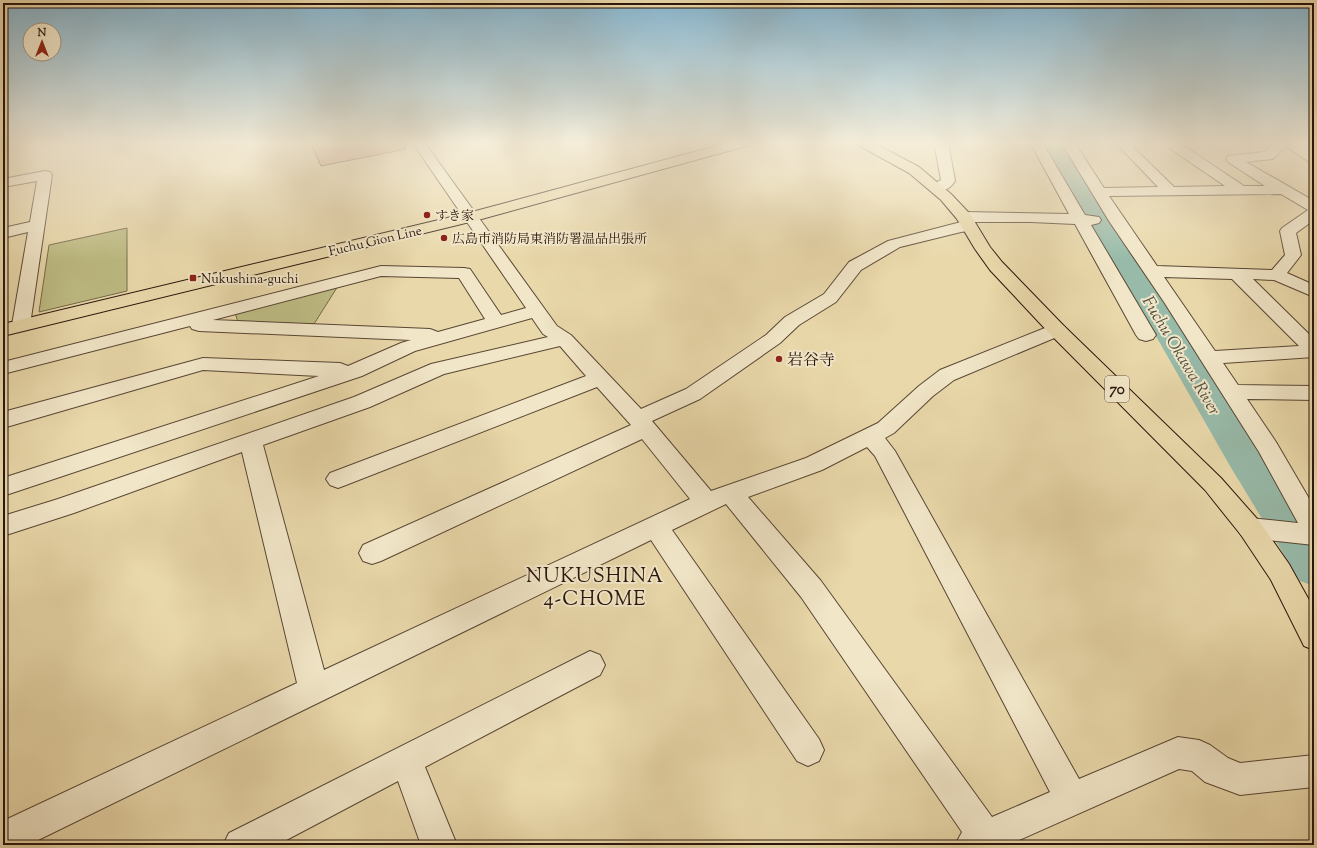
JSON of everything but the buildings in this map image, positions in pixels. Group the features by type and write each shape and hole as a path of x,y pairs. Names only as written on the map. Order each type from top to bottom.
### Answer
{"main road":[{"name":"Fuchu Gion Line","path":"3,330 472,217 601,182"},
{"name":"70","path":"927,182 936,188 966,222 982,249 996,266 1057,330 1213,484 1250,528 1280,572 1314,637"}],"street":[{"path":"21,325 44,182"},
{"path":"446,182 550,330 564,339 641,423 811,589 979,841 1178,753 1199,756 1217,770 1240,779 1314,771"},
{"path":"936,188 948,182"},
{"path":"1058,182 1146,336"},
{"path":"1093,182 1117,221 1268,448 1314,529"},
{"path":"1161,182 1170,191"},
{"path":"1228,182 1240,190"},
{"path":"1269,182 1314,207"},
{"path":"1099,192 1284,190"},
{"path":"1277,275 1293,255 1288,232 1314,213"},
{"path":"372,554 641,423 693,394 773,339 792,321 830,298 855,266 894,244 961,227 966,222 1080,220 1117,221"},
{"path":"3,233 36,225"},
{"path":"3,368 381,271 464,273 496,322"},
{"path":"1151,271 1277,275 1314,292"},
{"path":"1236,273 1314,351"},
{"path":"3,486 355,371 408,347 537,311"},
{"path":"175,324 450,336"},
{"path":"3,839 718,498 814,464 870,437 886,428 926,391 947,375 1057,330"},
{"path":"3,526 65,506 362,402 438,369 564,339"},
{"path":"1209,358 1314,351"},
{"path":"3,420 203,364 355,371"},
{"path":"338,479 600,378"},
{"path":"1231,392 1314,393"},
{"path":"870,437 884,451 1072,799"},
{"path":"250,441 314,690"},
{"path":"656,527 808,750"},
{"path":"1250,528 1314,536"},
{"path":"241,845 590,665"},
{"path":"406,760 440,845"}],"shaded area":[{"path":"127,228 127,291 39,312 49,245"},
{"path":"338,286 314,324 238,322 235,313"}],"waterway":[{"name":"Fuchu Okawa River","path":"1075,182 1125,259 1243,457 1314,569"}],"place":[{"name":"すき家","path":"427,215"},
{"name":"広島市消防局東消防署温品出張所","path":"444,238"},
{"name":"Nukushina-guchi","path":"193,278"},
{"name":"岩谷寺","path":"779,359"}],"district":[{"name":"NUKUSHINA 4-CHOME","path":"595,586"}]}
